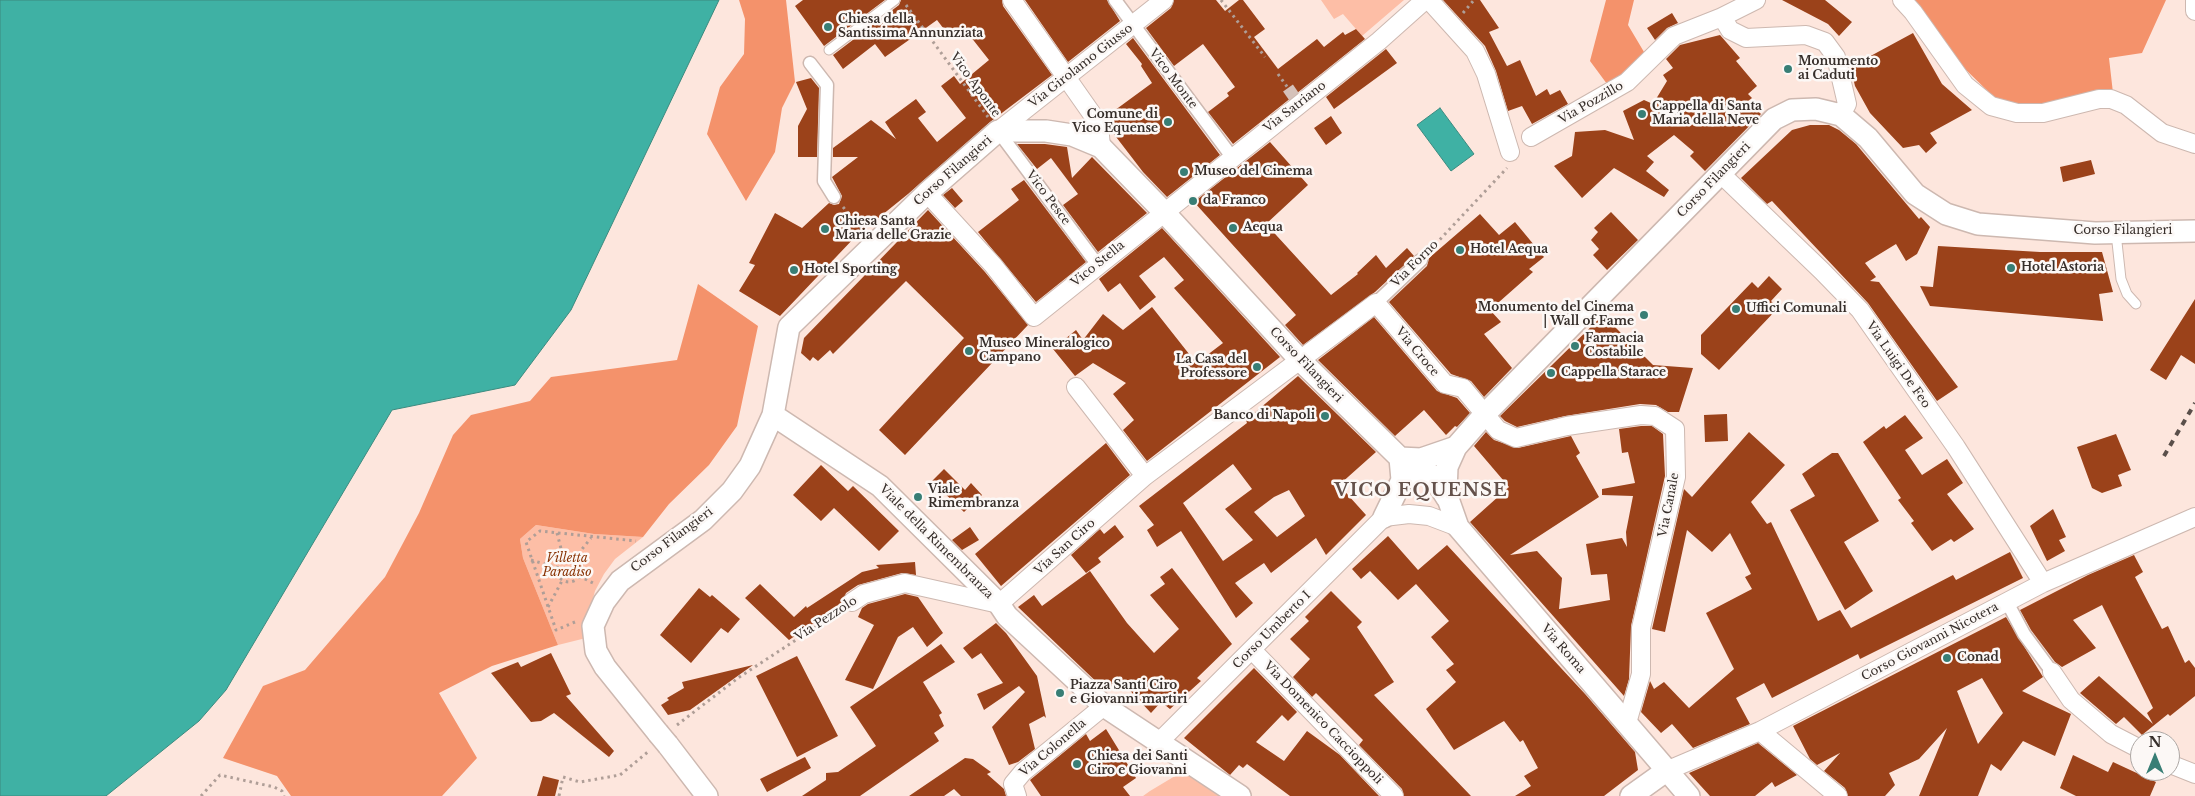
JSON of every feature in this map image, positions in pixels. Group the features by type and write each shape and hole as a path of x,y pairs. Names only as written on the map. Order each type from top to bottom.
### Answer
{"street":[{"path":"1012,0 1099,124 1101,147"},
{"name":"Vico Monte","path":"1115,0 1232,157"},
{"name":"Via Girolamo Giusso","path":"998,132 1066,76 1164,0"},
{"name":"Via Satriano","path":"1163,211 1298,102 1379,41 1425,0"},
{"path":"1428,0 1475,51 1486,74 1510,152"},
{"name":"Via Pozzillo","path":"1531,137 1627,82 1674,36 1722,17 1756,0"},
{"path":"1902,0 1914,12 1965,85 1992,106 2017,113 2043,113 2099,99 2111,99 2126,105 2162,133 2195,144"},
{"path":"2195,0 2195,12"},
{"path":"1722,17 1730,30 1746,38 1806,35 1825,42 1836,57 1847,104 1841,115"},
{"path":"813,62 826,81 824,181 834,197"},
{"name":"Corso Filangieri","path":"1456,448 1484,414 1774,119 1792,110 1816,109 1841,115 1868,138 1915,194 1946,214 1978,224 2116,232 2195,231"},
{"name":"Corso Filangieri","path":"707,796 664,738 606,667 596,651 593,626 604,602 620,580 704,520 732,491 750,466 773,415 789,327 927,193 998,132 1046,130 1072,135 1101,147 1163,211 1300,360 1400,458"},
{"name":"Vico Pesce","path":"998,132 1097,264"},
{"name":"Via Luigi De Feo","path":"1721,174 1860,310 1956,447 2043,583"},
{"name":"Vico Stella","path":"927,193 993,265 1034,317 1163,211"},
{"name":"Via Forno","path":"1300,360 1376,303 1421,260"},
{"name":"Via Croce","path":"1376,303 1445,384 1463,388 1484,414"},
{"name":"Via San Ciro","path":"999,604 1145,476 1300,360"},
{"path":"1076,387 1145,476"},
{"name":"Via Canale","path":"1484,414 1498,430 1516,438 1567,426 1641,415 1655,416 1675,429 1676,477 1642,628 1640,674 1627,723"},
{"name":"Viale della Rimembranza","path":"773,415 880,486 999,604"},
{"path":"1402,480 1400,458 1421,459 1436,456 1456,448"},
{"path":"1447,498 1445,482 1447,467 1456,448"},
{"path":"1384,517 1402,480 1411,472 1424,471 1433,476 1447,498"},
{"name":"Via Roma","path":"1447,498 1458,527 1689,796"},
{"path":"1384,517 1409,514 1429,516 1458,527"},
{"name":"Corso Umberto I","path":"1159,742 1384,517"},
{"name":"Corso Giovanni Nicotera","path":"1666,771 1760,731 2043,583 2195,518"},
{"name":"Via Pezzolo","path":"852,602 864,594 906,583 999,604"},
{"path":"2007,602 2024,634 2071,700 2111,734 2130,744"},
{"path":"999,604 1007,616 1104,706 1240,796"},
{"name":"Via Domenico Caccioppoli","path":"1252,650 1394,796"},
{"name":"Via Colonella","path":"1016,796 1013,784 1023,772 1104,706"},
{"path":"1760,731 1838,796"},
{"path":"2180,768 2195,774"},
{"path":"1631,796 1666,771"}],"lane":[{"path":"829,50 895,0"},
{"path":"2116,232 2121,279 2128,294 2136,304"}],"path":[{"name":"Vico Aponte","path":"903,0 998,132"},
{"path":"1221,0 1265,57"},
{"path":"1278,74 1288,88"},
{"name":"Via Forno","path":"1421,260 1509,166 1510,152"},
{"path":"834,197 865,233"},
{"path":"579,621 556,630 526,542 540,531 591,538 636,541"},
{"path":"557,533 564,560"},
{"path":"579,576 570,581 563,579 558,573 558,568 564,560 574,559 591,538"},
{"path":"574,559 580,566 579,576"},
{"path":"531,560 558,568"},
{"path":"579,576 595,584"},
{"path":"548,607 563,579"},
{"name":"Via Pezzolo","path":"558,796 563,777 580,782 620,775 746,673 852,602"},
{"path":"201,796 220,775 274,787 282,791 284,796"}],"green space":[{"path":"1321,0 1404,0 1362,36 1343,14 1334,19"},
{"name":"Villetta Paradiso","path":"536,525 594,534 643,537 615,559 604,574 595,591 588,617 590,637 558,645 523,558 520,539"},
{"path":"1185,770 1222,796 1143,796 1150,791"}],"shaded area":[{"path":"739,0 786,0 795,82 782,108 775,152 746,201 707,134 720,87 744,54 745,19"},
{"path":"1606,0 1634,0 1628,25 1644,52 1610,88 1590,61"},
{"path":"1911,0 2166,0 2142,53 2109,58 2113,93 2030,109 2001,104 1962,66"},
{"path":"698,284 758,326 737,426 709,465 669,504 643,537 594,534 536,525 520,539 523,558 558,645 492,666 439,693 477,758 442,796 291,796 277,776 223,758 263,686 305,670 385,577 419,513 453,435 471,415 530,401 551,377 677,360"}],"water":[{"path":"0,0 719,0 571,310 515,385 392,410 226,690 199,721 106,796 0,796"},
{"path":"1440,108 1474,154 1451,171 1417,125"}],"building":[{"name":"Chiesa della Santissima Annunziata","path":"803,0 885,0 824,46 795,6"},
{"path":"901,0 1002,0 1003,6 1052,75 990,122 908,194 856,236 780,316 739,291 755,265 749,263 775,213 802,228 829,203 839,204 842,196 832,177 858,157 833,157 833,148 871,120 896,139 885,122 916,99 926,112 918,118 937,142 966,118 941,86 954,76 960,84 989,60 963,27 950,37 937,20 885,57 875,44 843,69 833,55 899,5"},
{"path":"1025,0 1107,0 1120,21 1068,62"},
{"path":"1174,0 1216,0 1225,11 1239,0 1243,0 1265,29 1254,37 1278,69 1317,39 1324,47 1343,32 1345,35 1356,29 1365,39 1233,144 1208,112 1229,96 1227,93 1235,87 1203,44 1174,66 1146,28 1171,8"},
{"path":"1443,0 1480,0 1499,28 1489,32 1507,66 1520,60 1536,96 1547,89 1550,95 1560,90 1568,104 1532,124 1522,106 1508,111 1496,71 1485,46"},
{"path":"1782,0 1825,0 1852,22 1839,36 1828,24"},
{"path":"1672,13 1678,23 1667,28 1655,40 1647,28"},
{"path":"1913,33 1942,84 1972,110 1930,133 1937,143 1926,153 1919,145 1903,148 1870,113 1855,86 1850,65 1864,56 1865,59"},
{"path":"1720,35 1740,58 1736,61 1757,86 1748,94 1752,98 1748,101 1761,114 1705,171 1690,156 1694,152 1674,135 1647,156 1654,162 1646,171 1669,190 1664,197 1614,168 1582,198 1554,166 1572,156 1575,132 1605,130 1634,140 1623,111 1644,100 1653,104 1667,81 1663,75 1673,68 1666,59 1680,45"},
{"path":"1133,38 1220,155 1167,197 1143,172 1110,129 1107,116 1152,83 1141,66 1142,64 1126,44"},
{"path":"1386,49 1397,63 1334,109 1326,97"},
{"path":"811,78 819,88 817,157 798,157 798,126 807,109 796,82"},
{"path":"1331,116 1342,133 1326,145 1314,128"},
{"path":"1810,125 1829,125 1839,130 1856,144 1919,219 1921,217 1930,227 1917,254 1906,261 1896,244 1865,263 1876,277 1870,281 1879,282 1958,387 1937,401 1868,303 1772,201 1767,204 1741,178 1792,130"},
{"path":"1270,142 1308,185 1266,224 1331,295 1358,274 1376,255 1386,268 1407,248 1414,256 1375,292 1303,345 1285,325 1296,315 1194,202"},
{"path":"1017,144 1045,144 1067,147 1072,178 1092,157 1147,213 1098,252 1063,205 1078,194 1051,158 1037,169"},
{"path":"2091,160 2095,174 2063,182 2060,167"},
{"path":"1024,180 1086,262 1036,302 978,232 1019,200 1011,189"},
{"path":"952,188 963,201 955,208 943,195"},
{"path":"928,210 985,272 1028,325 905,455 879,430 964,338 906,281 833,354 830,350 818,361 813,357 810,361 801,353 804,338"},
{"path":"1611,212 1638,240 1607,270 1593,255 1599,249 1591,240 1598,232 1594,228"},
{"path":"1480,214 1499,235 1515,222 1544,257 1529,269 1533,272 1490,310 1501,322 1484,334 1512,368 1484,397 1471,381 1451,374 1389,302 1427,266 1429,258"},
{"path":"1162,228 1280,357 1147,461 1123,430 1134,420 1113,394 1126,383 1093,363 1075,376 1053,349 1076,330 1083,340 1103,314 1123,330 1152,307 1193,359 1195,358 1198,362 1223,343 1174,288 1184,280 1164,257 1139,276 1156,297 1140,310 1120,283 1108,292 1099,279"},
{"path":"1938,246 2040,252 2102,252 2113,292 2099,294 2103,321 1930,306 1920,286 1933,287"},
{"path":"1769,276 1782,289 1771,301 1778,308 1719,370 1701,354 1701,335 1752,282 1758,288"},
{"path":"2195,299 2195,364 2181,355 2166,380 2150,370"},
{"path":"1603,315 1653,365 1693,368 1679,412 1668,412 1656,405 1640,404 1565,416 1517,427 1505,421 1500,416"},
{"path":"1374,317 1437,391 1457,398 1470,413 1457,427 1455,426 1446,435 1424,410 1395,436 1318,360"},
{"path":"1298,376 1376,452 1339,485 1366,515 1326,555 1316,538 1271,573 1264,563 1235,583 1253,603 1236,618 1181,531 1157,547 1147,530 1154,525 1139,506 1247,423 1246,420","holes":["1233,464 1252,489 1225,509 1253,540 1223,561 1183,503","1289,490 1305,516 1277,537 1254,512 1274,497"]},
{"path":"1727,414 1728,441 1705,442 1704,415"},
{"path":"1905,415 1923,438 1905,450 1922,475 1947,459 1963,483 1947,494 1974,529 1954,542 1951,539 1932,551 1911,523 1914,521 1898,500 1901,498 1863,442 1884,426 1886,429"},
{"path":"1652,426 1663,434 1665,476 1631,626 1629,679 1624,696 1470,522 1509,487 1474,446 1486,432 1494,440 1518,448 1571,436 1580,453 1576,456 1599,497 1510,555 1537,551 1562,578 1559,609 1610,600 1607,574 1591,575 1586,544 1622,538 1627,547 1626,532 1633,496 1602,495 1602,489 1635,483 1628,452 1622,453 1619,429"},
{"path":"1749,432 1785,465 1751,502 1767,524 1771,522 1818,621 1840,610 1851,628 1953,575 1956,580 2010,552 2023,578 1860,659 1858,654 1772,698 1764,683 1736,698 1750,724 1693,748 1672,724 1661,733 1641,712 1650,681 1654,689 1664,682 1689,708 1734,669 1706,613 1752,589 1745,577 1751,574 1730,533 1712,552 1687,530 1665,632 1652,629 1684,489 1692,497"},
{"path":"2116,434 2131,470 2118,475 2122,486 2102,493 2092,488 2077,447"},
{"path":"1106,443 1130,475 1001,586 975,554"},
{"path":"1832,453 1838,453 1879,521 1844,542 1873,591 1845,610 1790,510 1815,496 1802,474"},
{"path":"821,465 848,491 853,486 899,531 879,551 834,508 821,521 793,495"},
{"path":"944,469 965,490 971,483 982,495 964,512 932,481"},
{"path":"2053,509 2066,537 2059,540 2065,551 2047,561 2030,526"},
{"path":"1115,525 1124,537 1098,558 1101,562 1086,573 1071,555 1100,529 1104,534"},
{"path":"970,527 979,540 962,550 952,540"},
{"path":"1388,536 1418,570 1447,545 1586,695 1635,752 1638,770 1604,796 1515,796 1531,786 1524,776 1538,768 1523,740 1520,742 1504,721 1454,750 1426,709 1456,682 1446,670 1454,664 1431,637 1449,621 1416,584 1398,600 1370,571 1361,579 1352,569"},
{"path":"2134,555 2143,572 2135,577 2162,629 2168,626 2185,663 2189,660 2195,668 2195,696 2147,731 2138,731 2124,717 2116,724 2080,693 2099,676 2153,724 2147,713 2153,708 2102,605 2073,620 2096,648 2062,667 2055,662 2031,630 2020,610 2088,575"},
{"path":"915,562 916,575 902,573 858,585 846,593 842,604 789,640 745,598 760,584 794,617 806,606 807,608 862,572 879,568 876,565"},
{"path":"1172,568 1232,644 1197,678 1201,681 1170,709 1161,702 1151,713 1121,681 1112,690 1109,687 1105,690 1018,607 1034,595 1042,606 1090,571 1127,623 1154,653 1179,629 1150,595 1165,584 1160,577"},
{"path":"699,588 710,597 712,595 740,619 728,633 721,628 691,663 660,635"},
{"path":"1331,591 1362,622 1357,627 1394,682 1374,695 1471,796 1404,796 1402,789 1359,745 1363,740 1316,693 1312,697 1293,677 1310,659 1290,639 1309,621 1305,617"},
{"path":"905,594 918,597 943,633 927,647 913,627 898,637 873,689 845,680 874,625 858,617 862,608 868,604"},
{"path":"2006,617 2043,677 2022,691 2071,714 2055,756 2023,741 2001,771 1991,764 1978,796 1919,796 1947,728 1919,759 1889,773 1895,785 1885,796 1848,796 1845,788 1824,771 1840,753 1817,765 1810,759 1793,726","holes":["1982,678 2003,713 1978,744 1957,691"]},
{"path":"996,623 1006,633 1037,676 1046,718 1044,716 1029,724 1035,749 1018,762 1009,765 992,727 1025,692 1019,686 984,710 977,694 1003,683 981,653 972,659 963,648"},
{"path":"941,644 955,662 923,682 942,713 939,715 944,726 934,733 939,741 860,796 802,796 826,780 826,773 838,772 876,746 850,707"},
{"path":"551,653 571,694 566,696 614,751 609,757 554,713 541,721 531,722 491,673 518,662 521,667"},
{"path":"797,656 838,736 797,757 756,676"},
{"path":"753,665 690,710 668,715 661,705 669,700 667,698 684,688 682,682"},
{"path":"1254,668 1297,712 1288,721 1282,715 1256,742 1284,761 1307,731 1340,755 1379,796 1290,796 1247,764 1243,768 1239,765 1230,775 1184,738"},
{"name":"Chiesa dei Santi Ciro e Giovanni","path":"1106,729 1136,778 1123,787 1130,796 1041,796 1030,780 1086,734 1090,741"},
{"path":"1758,743 1797,775 1775,787 1772,782 1755,796 1710,796 1689,773"},
{"path":"2073,755 2108,772 2113,762 2130,770 2130,781 2156,782 2150,796 2076,796 2060,788"},
{"path":"805,757 811,768 767,792 760,779"},
{"path":"965,758 973,759 991,772 987,774 1004,789 1006,796 961,796 954,789 944,796 909,796"},
{"path":"543,776 559,780 555,796 537,796"}],"tunnel":[{"path":"1288,88 1297,101"}],"railway":[{"path":"2164,456 2195,403"}],"place":[{"name":"Chiesa della Santissima Annunziata","path":"828,27"},
{"name":"Monumento ai Caduti","path":"1788,69"},
{"name":"Cappella di Santa Maria della Neve","path":"1642,114"},
{"name":"Comune di Vico Equense","path":"1168,122"},
{"name":"Museo del Cinema","path":"1184,172"},
{"name":"da Franco","path":"1193,201"},
{"name":"Aequa","path":"1233,228"},
{"name":"Chiesa Santa Maria delle Grazie","path":"825,229"},
{"name":"Hotel Aequa","path":"1460,250"},
{"name":"Hotel Astoria","path":"2011,268"},
{"name":"Hotel Sporting","path":"794,270"},
{"name":"Uffici Comunali","path":"1736,309"},
{"name":"Monumento del Cinema | Wall of Fame","path":"1644,315"},
{"name":"Farmacia Costabile","path":"1575,346"},
{"name":"Museo Mineralogico Campano","path":"969,351"},
{"name":"La Casa del Professore","path":"1257,367"},
{"name":"Cappella Starace","path":"1551,373"},
{"name":"Banco di Napoli","path":"1325,416"},
{"name":"Viale Rimembranza","path":"918,497"},
{"name":"Conad","path":"1947,658"},
{"name":"Piazza Santi Ciro e Giovanni martiri","path":"1060,693"},
{"name":"Chiesa dei Santi Ciro e Giovanni","path":"1077,764"}],"district":[{"name":"VICO EQUENSE","path":"1421,491"}]}
